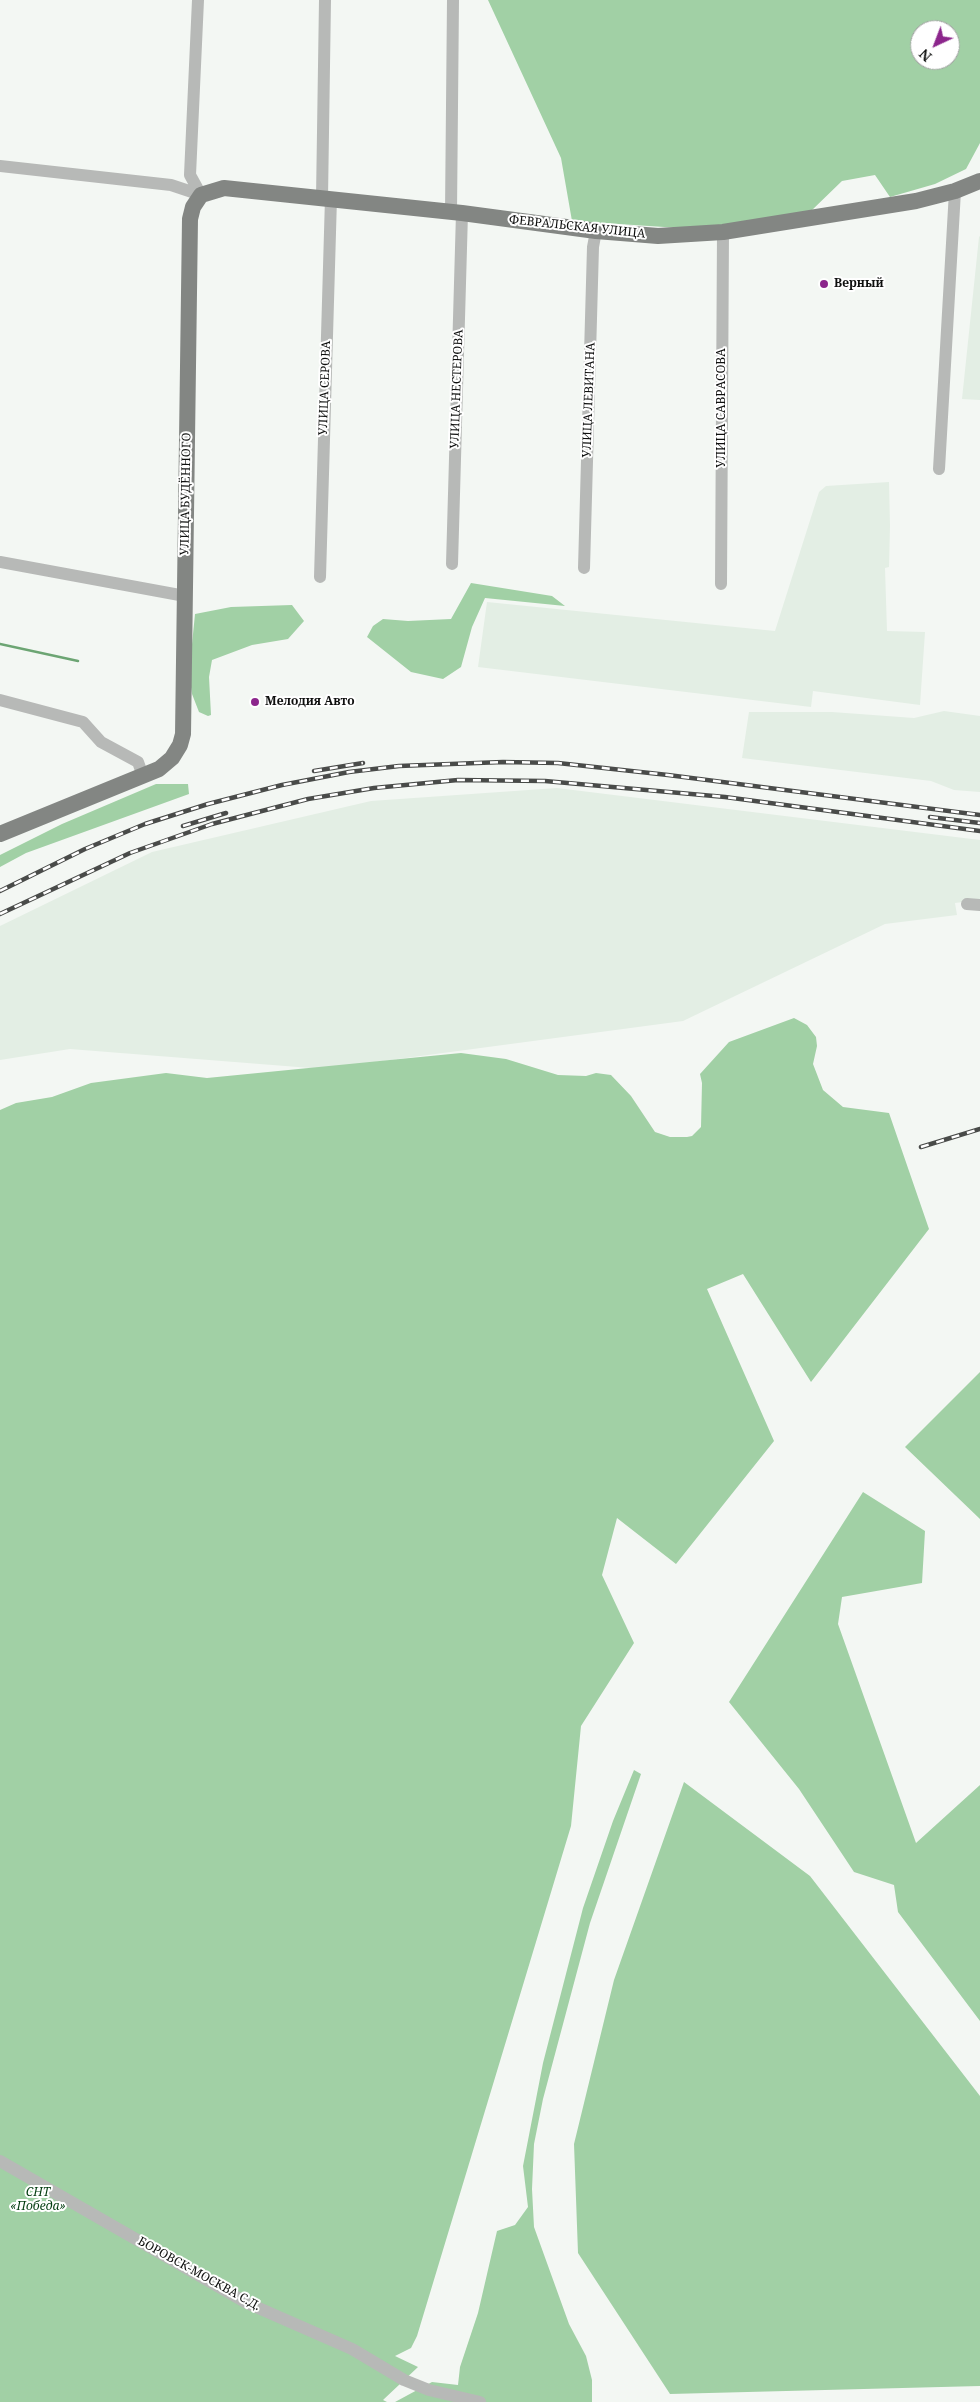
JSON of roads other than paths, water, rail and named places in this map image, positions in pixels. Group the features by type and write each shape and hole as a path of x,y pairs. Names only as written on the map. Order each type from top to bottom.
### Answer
{"main road":[{"name":"ФЕВРАЛЬСКАЯ УЛИЦА","path":"200,196 224,188 456,213 596,231 658,236 723,232 916,201 955,192 980,181"},
{"name":"УЛИЦА БУДЁННОГО","path":"0,834 142,776 169,762 180,745 183,734 190,219 193,207 200,196"}],"street":[{"path":"198,0 190,175 200,196"},
{"name":"УЛИЦА СЕРОВА","path":"320,577 326,198 325,0"},
{"name":"УЛИЦА НЕСТЕРОВА","path":"452,564 456,213 453,0"},
{"path":"0,166 171,186 200,196"},
{"path":"939,469 955,192"},
{"name":"УЛИЦА ЛЕВИТАНА","path":"584,568 593,247 596,231"},
{"name":"УЛИЦА САВРАСОВА","path":"721,584 723,232"},
{"path":"0,562 185,596"},
{"path":"0,700 83,722 101,742 138,762 142,776"},
{"name":"БОРОВСК-МОСКВА С.Д.","path":"0,2161 247,2303 352,2349 404,2380 429,2390 480,2402"}],"waterway":[{"path":"0,644 78,661"}],"railway":[{"path":"0,891 85,849 145,824 208,804 282,785 349,772 399,766 503,762 558,763 668,775 980,815"},
{"path":"314,771 363,763"},
{"path":"0,914 130,853 212,824 308,799 374,788 458,780 545,781 725,797 980,831"},
{"path":"183,826 226,813"},
{"path":"930,817 980,823"},
{"path":"921,1147 980,1129"}],"place":[{"name":"Верный","path":"824,284"},
{"name":"Мелодия Авто","path":"255,702"}],"park label":[{"name":"СНТ «Победа»","path":"38,2200"}]}
